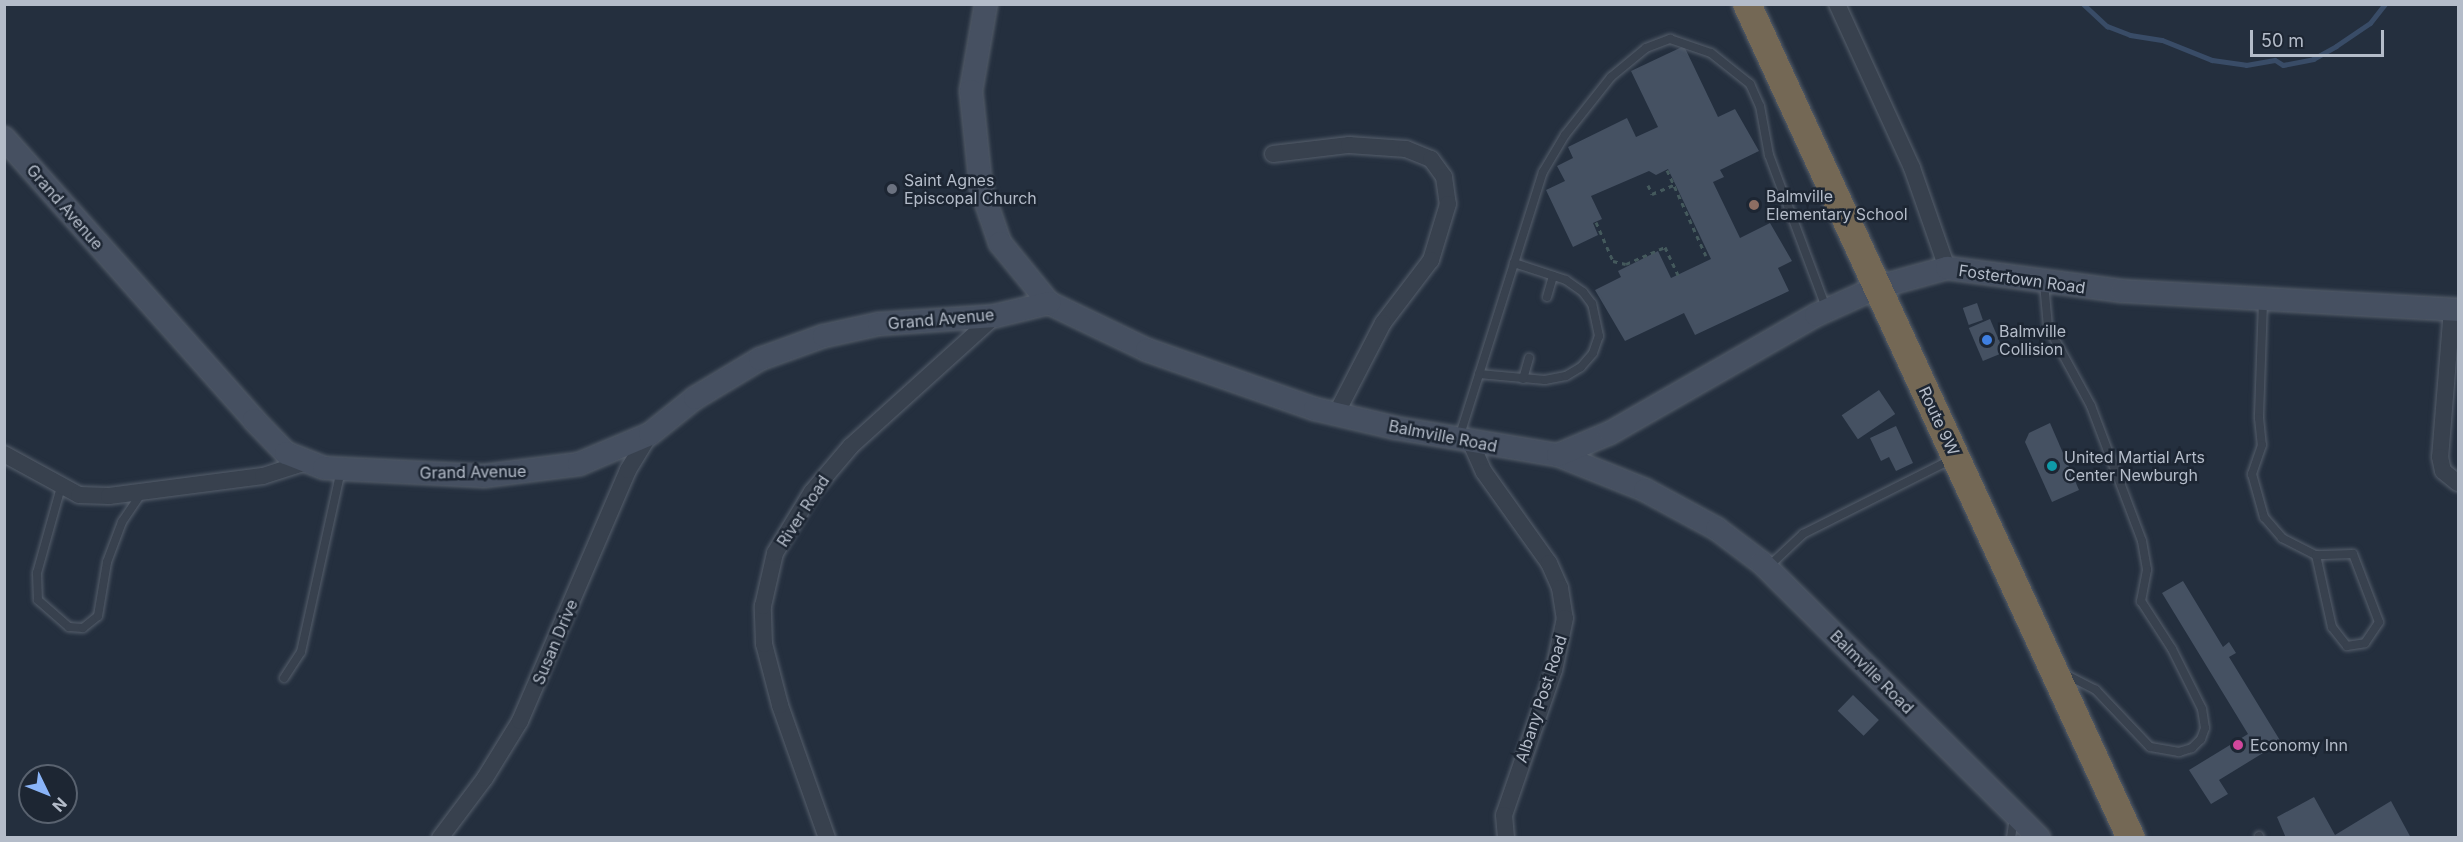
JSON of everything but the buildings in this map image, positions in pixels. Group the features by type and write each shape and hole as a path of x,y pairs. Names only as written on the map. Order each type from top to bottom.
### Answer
{"highway":[{"name":"Route 9W","path":"1747,4 2130,837"}],"street":[{"name":"Balmville Road","path":"986,4 971,91 981,188 1000,243 1049,303 1147,350 1238,384 1336,414 1465,440 1558,455 1644,490 1707,523 1767,568 2039,837"},
{"path":"1837,4 1912,168 1947,268"},
{"name":"Grand Avenue","path":"4,138 254,420 286,453 303,463 341,470 484,476 540,471 579,464 650,434 719,382 760,359 824,336 879,324 995,316 1049,303"},
{"path":"1273,154 1349,145 1406,149 1431,159 1444,177 1448,204 1431,260 1383,323 1336,414"},
{"name":"Fostertown Road","path":"1558,455 1610,433 1827,310 1878,287 1947,268 2044,283 2264,300 2455,310"},
{"path":"2455,310 2440,457 2443,471 2458,483"},
{"name":"River Road","path":"827,837 780,705 764,644 763,606 776,553 812,492 851,446 995,316"},
{"name":"Susan Drive","path":"440,837 485,778 520,721 628,470 650,434"},
{"name":"Albany Post Road","path":"1465,440 1484,472 1549,563 1560,588 1565,618 1554,670 1528,737 1504,815 1506,837"},
{"path":"4,454 79,495 142,492 263,476 303,463"}],"lane":[{"path":"1465,440 1479,374 1543,172 1565,135 1611,77 1646,48 1670,39 1686,42 1737,71 1750,84 1760,106 1769,155 1827,310"},
{"path":"1479,374 1523,379 1566,376 1587,360 1599,336 1592,304 1566,280 1514,263"},
{"path":"1547,297 1553,276"},
{"path":"2044,283 2049,327 2091,406 2142,541 2147,570 2141,601 2172,649 2202,709 2205,728 2201,739 2192,748 2179,753 2150,747 2096,690 2076,677 2052,670"},
{"path":"2264,300 2259,418 2262,445 2252,474 2264,517 2282,538 2316,555 2353,554 2379,622 2365,643 2347,646 2332,627 2316,555"},
{"path":"1523,379 1528,358"},
{"path":"1767,568 1803,534 1956,457"},
{"path":"284,678 301,652 341,470"},
{"path":"61,487 37,573 38,600 69,627 83,628 98,616 107,562 122,522 142,492"},
{"path":"2011,837 2015,814"}],"path":[{"path":"1667,170 1706,256"},
{"path":"1648,185 1653,194 1673,184"},
{"path":"1596,222 1613,261 1626,264 1665,247 1678,275"}],"waterway":[{"path":"2083,4 2107,26 2130,35 2162,40 2212,60 2246,65 2275,60 2283,65 2313,59 2370,23 2385,4"}],"place":[{"name":"Saint Agnes Episcopal Church","path":"892,189"},
{"name":"Balmville Elementary School","path":"1754,205"},
{"name":"Balmville Collision","path":"1987,340"},
{"name":"United Martial Arts Center Newburgh","path":"2052,466"},
{"name":"Economy Inn","path":"2238,745"}]}
